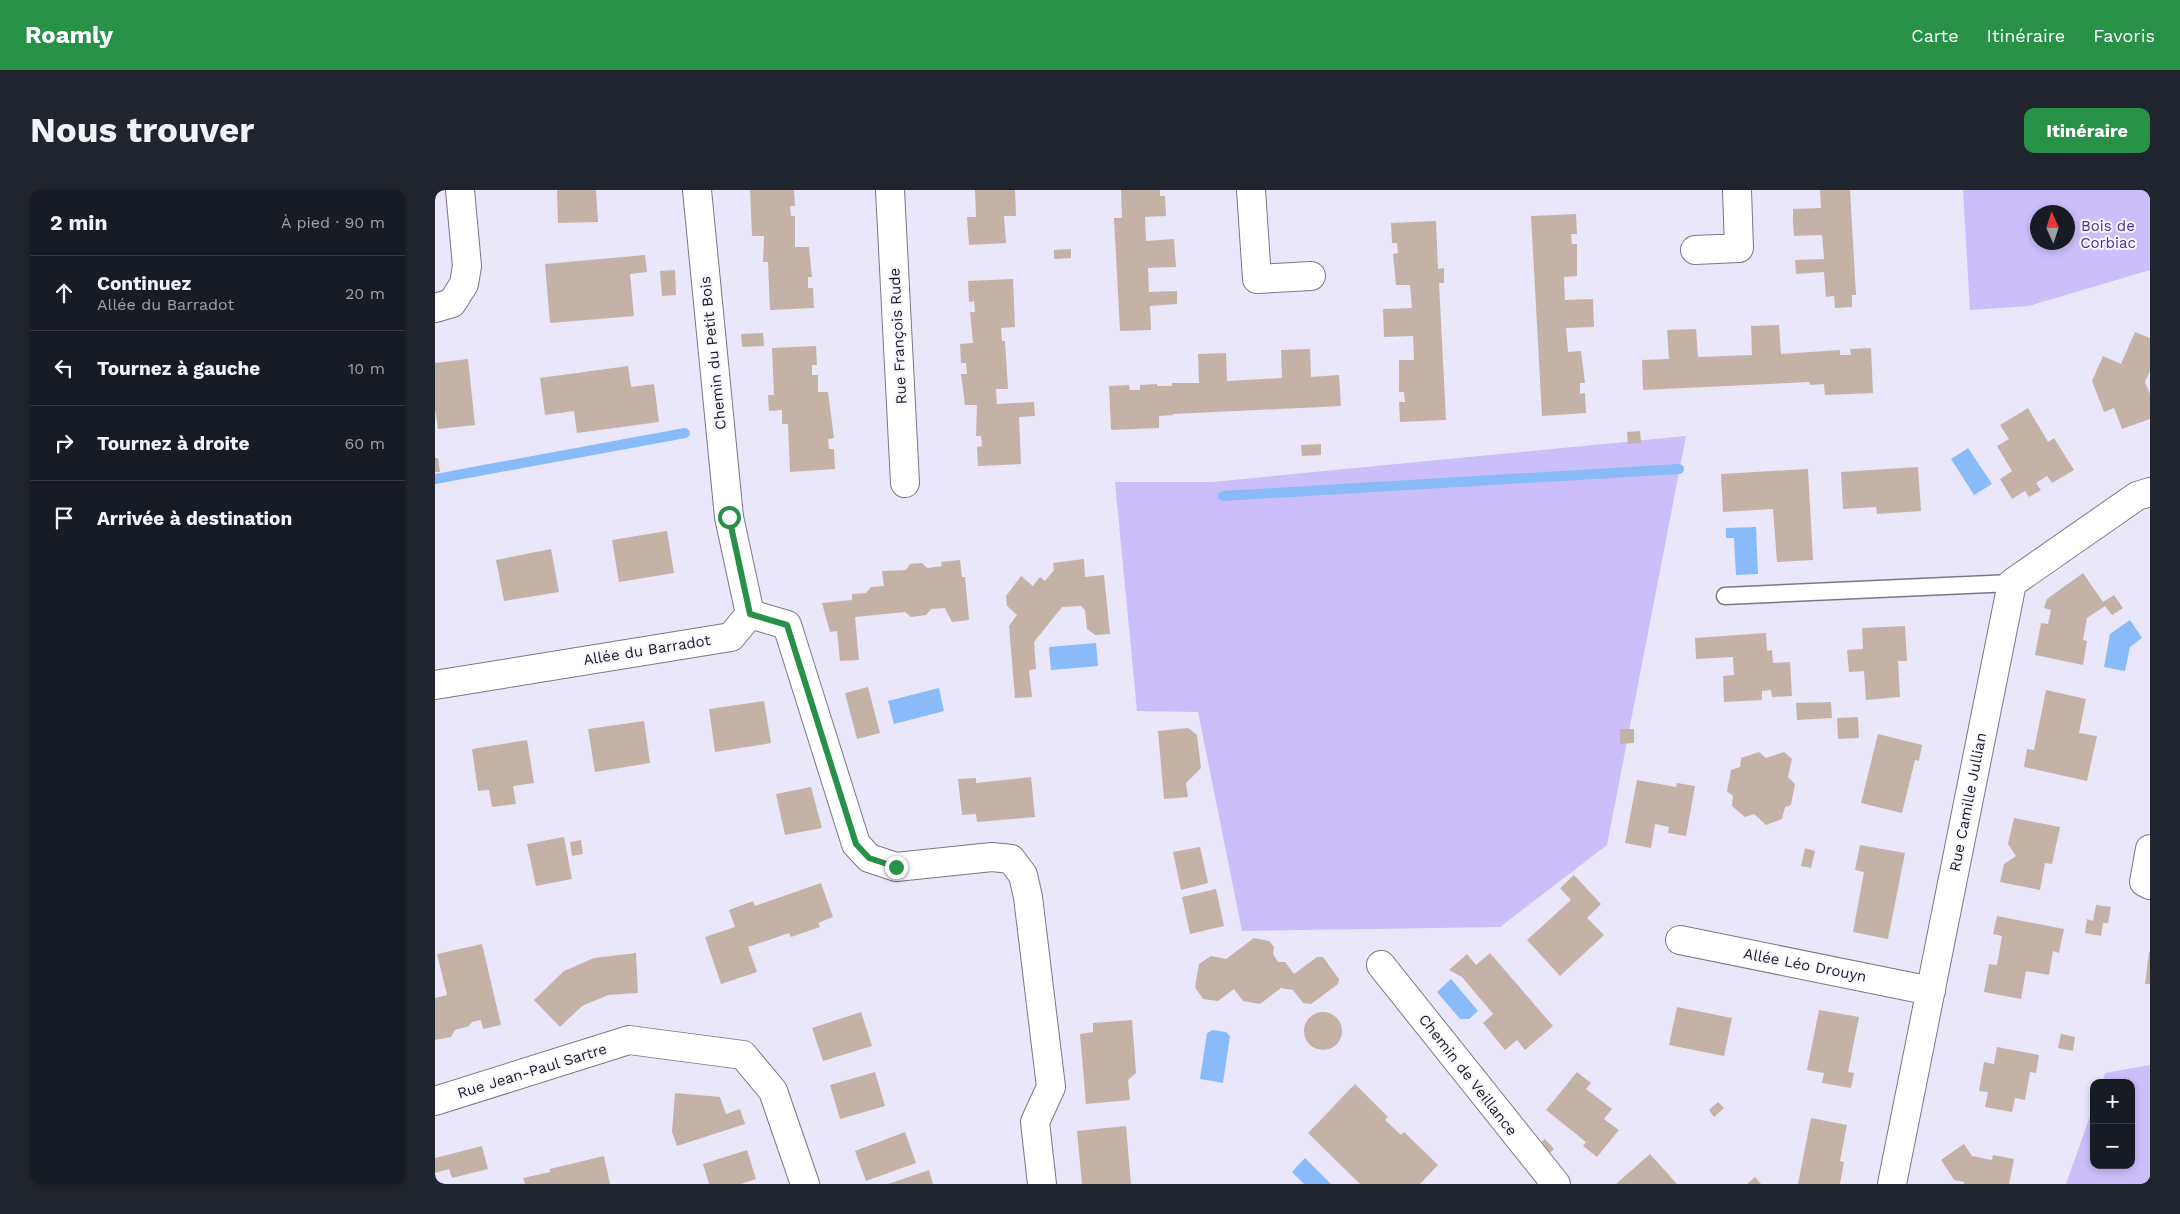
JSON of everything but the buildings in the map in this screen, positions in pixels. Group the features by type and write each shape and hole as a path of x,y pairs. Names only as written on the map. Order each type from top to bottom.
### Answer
{"street":[{"path":"435,308 452,303 464,284 467,266 460,190"},
{"name":"Chemin du Petit Bois","path":"697,190 729,517 750,614"},
{"name":"Rue François Rude","path":"891,190 905,482"},
{"path":"1251,190 1257,279 1311,276"},
{"path":"1695,250 1739,248 1737,190"},
{"path":"2013,583 2137,496 2150,492"},
{"name":"Rue Camille Jullian","path":"1892,1184 2013,583"},
{"path":"750,614 787,625 856,844 869,858 896,867 992,857 1011,858 1023,875 1028,896 1051,1087 1035,1122 1042,1184"},
{"name":"Allée du Barradot","path":"435,685 731,637 750,614"},
{"path":"2150,849 2144,882 2150,885"},
{"name":"Allée Léo Drouyn","path":"1680,940 1931,991"},
{"name":"Chemin de Veillance","path":"1381,965 1548,1177 1556,1184"},
{"name":"Rue Jean-Paul Sartre","path":"435,1101 629,1040 743,1055 773,1091 805,1184"}],"lane":[{"path":"1725,596 2013,583"}],"green space":[{"name":"Bois de Corbiac","path":"1963,190 2150,190 2150,270 2029,306 1970,310"},
{"path":"1686,436 1607,845 1500,927 1242,931 1198,712 1137,711 1115,482 1212,482"},
{"path":"2150,1065 2150,1184 2066,1184 2090,1116 2090,1169 2135,1169 2135,1079 2103,1079 2105,1073"}],"water":[{"path":"1968,448 1992,484 1974,495 1951,459"},
{"path":"1756,527 1758,574 1736,575 1734,538 1726,538 1726,528"},
{"path":"2130,620 2142,638 2130,647 2125,671 2104,667 2110,634"},
{"path":"1096,643 1098,666 1051,670 1049,647"},
{"path":"939,688 944,711 894,724 888,701"},
{"path":"1451,979 1478,1011 1469,1019 1460,1019 1437,992"},
{"path":"1213,1030 1226,1032 1230,1036 1223,1083 1200,1079 1207,1033"},
{"path":"1305,1158 1331,1184 1304,1184 1292,1172"}],"waterway":[{"path":"435,479 685,433"},
{"path":"1223,496 1679,469"}],"route":[{"path":"729,517 750,614 787,625 856,844 869,858 896,867"}]}
